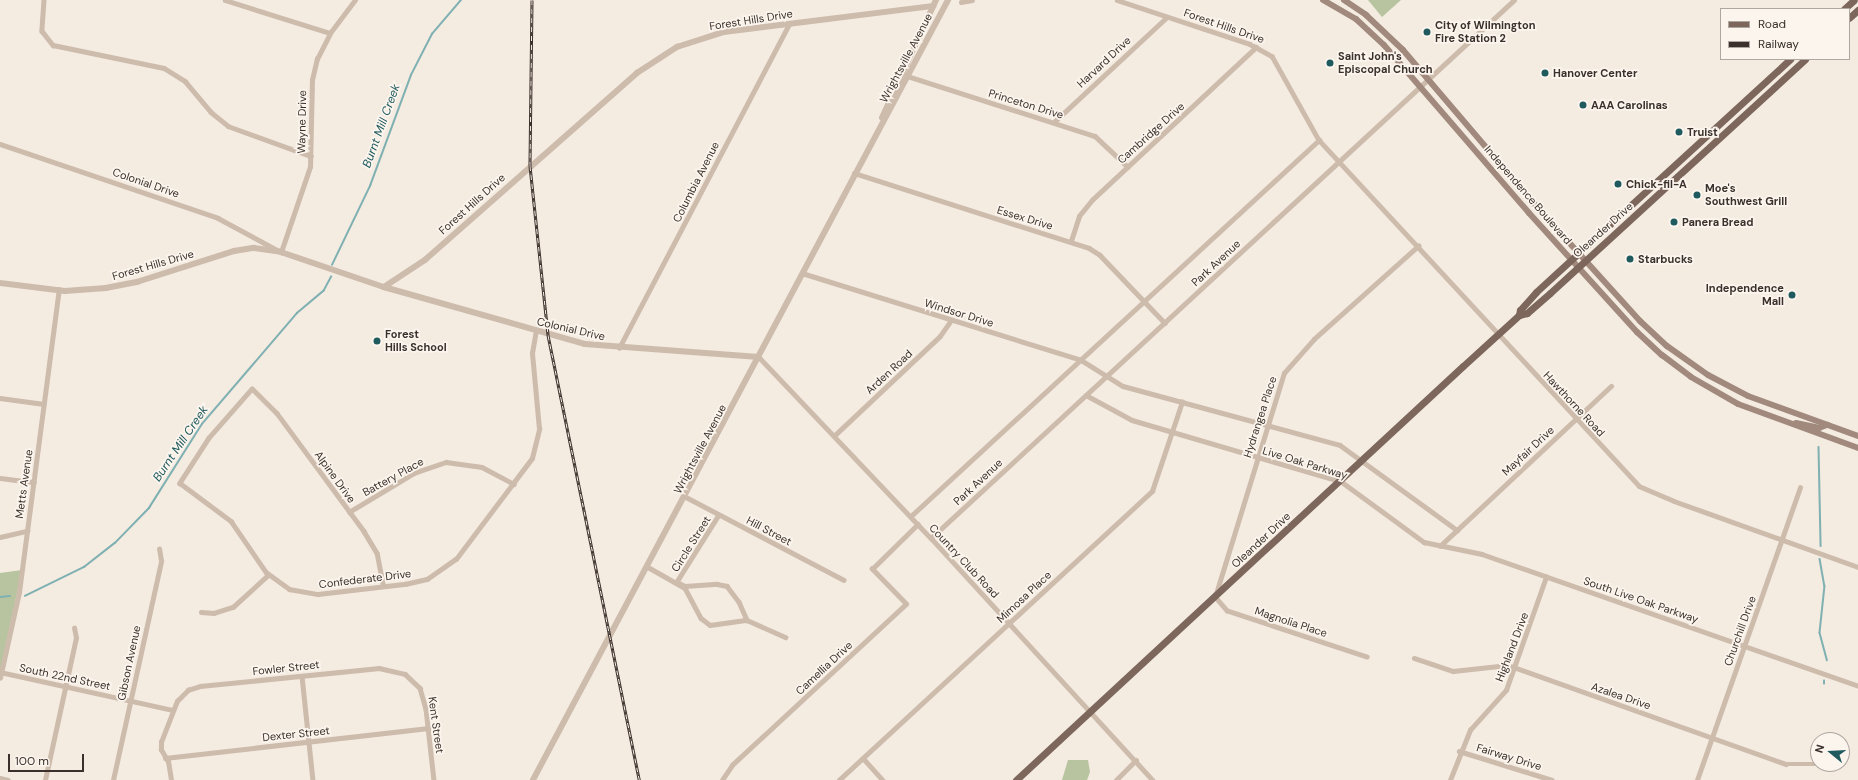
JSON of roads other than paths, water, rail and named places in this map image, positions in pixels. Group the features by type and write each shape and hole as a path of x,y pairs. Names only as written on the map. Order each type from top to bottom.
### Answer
{"main road":[{"name":"Independence Boulevard","path":"1323,0 1365,26 1420,86 1578,267 1662,355 1723,396 1771,417 1858,448"},
{"name":"Independence Boulevard","path":"1344,0 1382,29 1428,79 1640,321 1697,367 1748,396 1858,436"},
{"path":"1845,8 1854,0"},
{"path":"1850,17 1858,10"},
{"name":"Oleander Drive","path":"1519,315 1520,310 1572,260 1789,60"},
{"name":"Oleander Drive","path":"1016,780 1364,460 1498,334 1519,315 1527,313 1804,60"},
{"path":"1771,417 1819,428 1827,425"}],"street":[{"path":"44,0 42,30 53,45 164,68 185,81 210,112 228,126 311,156"},
{"path":"225,0 330,33"},
{"name":"Wayne Drive","path":"280,252 311,156 314,69 330,33 355,0"},
{"name":"Wrightsville Avenue","path":"880,124 886,105 936,0"},
{"name":"Wrightsville Avenue","path":"533,780 686,497 854,173 948,0"},
{"path":"961,2 972,0"},
{"name":"Forest Hills Drive","path":"1116,0 1256,47 1277,62 1319,140 1338,162"},
{"name":"Park Avenue","path":"931,538 1514,0"},
{"name":"Forest Hills Drive","path":"0,283 59,290 89,290 131,284 238,250 254,248 280,252 384,287 425,260 653,60 677,47 713,35 933,6"},
{"name":"Harvard Drive","path":"1054,122 1167,17"},
{"name":"Columbia Avenue","path":"619,348 789,24"},
{"name":"Cambridge Drive","path":"1071,241 1083,210 1256,47"},
{"name":"Princeton Drive","path":"907,76 1054,122 1099,138 1128,167"},
{"name":"Park Avenue","path":"911,516 1319,140"},
{"name":"Colonial Drive","path":"0,144 218,218 280,252"},
{"name":"Hawthorne Road","path":"1338,162 1418,246 1634,482 1645,489 1858,567"},
{"name":"Essex Drive","path":"854,173 1071,241 1100,255 1165,323"},
{"name":"Hydrangea Place","path":"1215,597 1256,458 1284,373 1293,362 1418,246"},
{"name":"Windsor Drive","path":"802,273 1081,360 1107,377"},
{"name":"Colonial Drive","path":"384,287 585,344 619,348 758,357"},
{"name":"Metts Avenue","path":"0,678 19,592 59,290"},
{"name":"Arden Road","path":"835,435 940,336 951,320"},
{"name":"Confederate Drive","path":"252,389 209,438 180,484 231,521 268,575 289,589 303,593 383,586 422,580 448,566 514,484 532,458 539,436 532,353 536,331"},
{"name":"Country Club Road","path":"758,357 835,435 911,516 1153,780"},
{"path":"1107,377 1123,386 1340,445 1364,460 1457,530 1440,546"},
{"name":"Mayfair Drive","path":"1457,530 1611,386"},
{"name":"Alpine Drive","path":"252,389 277,414 349,512 377,554 383,586"},
{"name":"Live Oak Parkway","path":"1086,395 1124,417 1256,458 1340,482 1420,540 1440,546"},
{"path":"0,398 44,404"},
{"name":"Mimosa Place","path":"839,780 1152,491 1173,433 1182,402"},
{"name":"Battery Place","path":"349,512 414,473 446,462 482,467 514,484"},
{"path":"0,478 34,482"},
{"name":"Churchill Drive","path":"1697,780 1800,488"},
{"name":"Hill Street","path":"686,497 844,580"},
{"name":"Circle Street","path":"677,582 719,515"},
{"name":"Camellia Drive","path":"722,780 732,765 906,604 872,569 918,524"},
{"path":"0,537 27,531"},
{"name":"South Live Oak Parkway","path":"1440,546 1468,549 1745,645 1858,686"},
{"name":"Gibson Avenue","path":"113,780 161,561 159,549"},
{"path":"648,567 685,586 717,584 727,586 739,602 746,620"},
{"path":"201,612 214,613 233,607 268,575"},
{"name":"Highland Drive","path":"1450,780 1459,751 1470,730 1503,694 1514,668 1546,577"},
{"path":"677,582 687,591 697,611 708,624 728,625 746,620 785,637"},
{"name":"Magnolia Place","path":"1215,597 1227,611 1367,657"},
{"path":"45,780 76,638 74,628"},
{"name":"Azalea Drive","path":"1414,658 1452,671 1474,670 1490,665 1514,668 1786,764 1810,764"},
{"name":"Fowler Street","path":"171,780 165,758 161,750 161,742 173,710 180,697 192,688 384,668 410,677"},
{"name":"South 22nd Street","path":"1,672 173,710"},
{"path":"302,676 313,780"},
{"name":"Kent Street","path":"410,677 423,696 434,780"},
{"name":"Dexter Street","path":"165,758 428,728"},
{"name":"Fairway Drive","path":"1459,751 1552,780"},
{"path":"862,758 883,780"},
{"path":"1116,780 1136,760"},
{"path":"0,778 8,780"}],"waterway":[{"name":"Burnt Mill Creek","path":"332,265 370,186 411,75 432,34 461,0"},
{"name":"Burnt Mill Creek","path":"25,596 84,567 115,543 149,508 202,424 297,313 324,290 331,277"},
{"path":"1819,447 1821,546"},
{"path":"1820,559 1825,586 1820,633 1827,660"},
{"name":"Burnt Mill Creek","path":"0,597 10,596"}],"railway":[{"path":"532,0 530,166 548,335 639,780"}],"place":[{"name":"City of Wilmington Fire Station 2","path":"1427,32"},
{"name":"Saint John's Episcopal Church","path":"1330,63"},
{"name":"Hanover Center","path":"1545,73"},
{"name":"AAA Carolinas","path":"1583,105"},
{"name":"Truist","path":"1679,132"},
{"name":"Chick-fil-A","path":"1618,184"},
{"name":"Moe's Southwest Grill","path":"1697,195"},
{"name":"Panera Bread","path":"1674,222"},
{"name":"Starbucks","path":"1630,259"},
{"name":"Independence Mall","path":"1792,295"},
{"name":"Forest Hills School","path":"377,341"}]}
